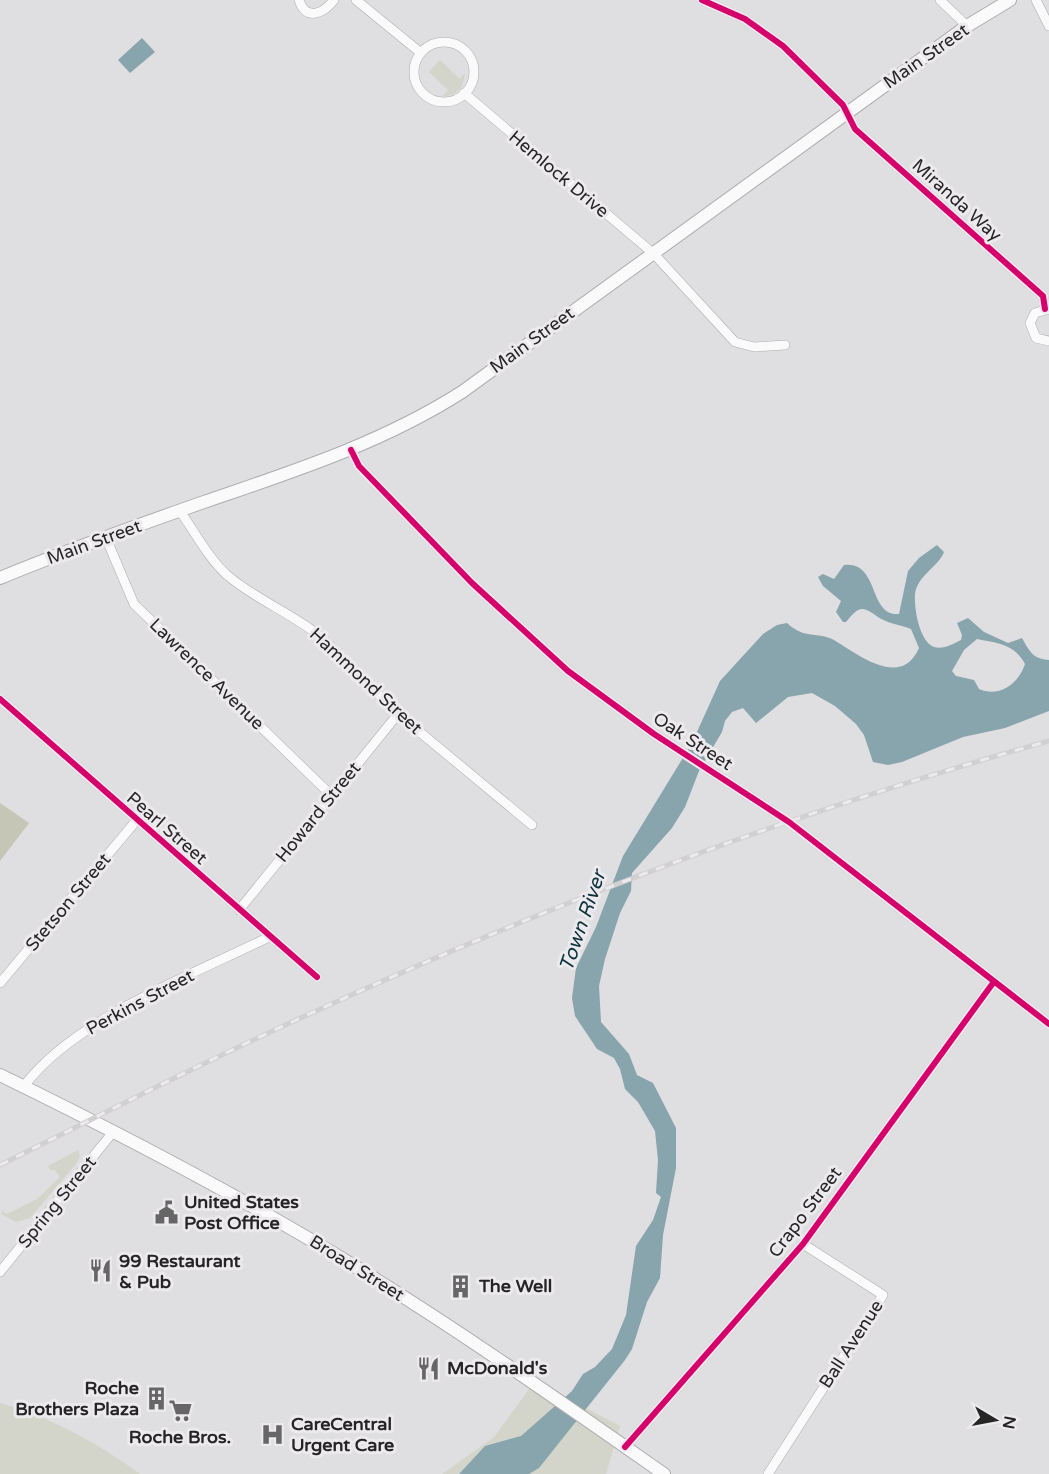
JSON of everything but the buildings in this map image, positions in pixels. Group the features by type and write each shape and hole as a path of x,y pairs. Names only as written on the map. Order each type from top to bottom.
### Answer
{"main road":[{"name":"Main Street","path":"0,578 351,450 416,420 462,392 591,296 654,254 967,26 1010,0"},
{"name":"Broad Street","path":"0,1074 233,1195 331,1251 552,1394 664,1474"}],"street":[{"path":"299,0 305,10 314,14 324,12 334,0"},
{"path":"356,0 421,53"},
{"name":"Miranda Way","path":"702,0 745,19 771,37 813,74 848,112 855,129 1042,296 1047,309 1035,313 1030,329 1036,338 1049,341"},
{"path":"940,0 967,26"},
{"path":"1036,0 1049,26"},
{"path":"441,42 453,44 463,50 470,60 473,71 471,83 465,93 449,101 437,101 426,96 418,87 414,76 415,64 421,53 441,42"},
{"name":"Hemlock Drive","path":"465,93 654,254 735,342 754,347 785,345"},
{"name":"Oak Street","path":"351,450 359,466 472,583 568,671 681,752 789,822 1049,1024"},
{"name":"Hammond Street","path":"180,511 225,573 246,590 314,631 398,714 532,825"},
{"name":"Lawrence Avenue","path":"106,538 134,604 331,795"},
{"name":"Pearl Street","path":"0,699 136,821 317,977"},
{"name":"Howard Street","path":"239,910 398,714"},
{"name":"Stetson Street","path":"0,983 136,821"},
{"name":"Perkins Street","path":"24,1086 55,1054 95,1024 269,937"},
{"name":"Crapo Street","path":"626,1447 802,1244 993,982"},
{"name":"Spring Street","path":"0,1272 113,1132"},
{"name":"Ball Avenue","path":"768,1474 883,1295 802,1244"}],"shaded area":[{"path":"440,60 460,79 465,73 462,87 454,94 442,97 448,90 429,72"},
{"path":"78,1150 80,1156 76,1164 30,1218 16,1222 1,1214 2,1211 7,1214 37,1199 60,1177 48,1166"},
{"path":"535,1381 620,1426 606,1474 442,1474 494,1437"},
{"path":"0,1403 73,1432 140,1474 0,1474"}],"green space":[{"path":"0,803 29,823 0,861"}],"water":[{"path":"142,38 155,52 130,73 118,60"},
{"path":"937,545 944,552 924,576 915,594 918,624 929,644 941,648 961,640 962,635 957,623 968,618 984,632 1008,643 1022,638 1032,654 1049,660 1049,711 1005,728 963,737 902,762 888,765 873,762 864,735 856,724 835,706 812,693 788,697 756,723 743,708 732,712 725,721 722,732 699,771 685,807 672,828 632,873 631,891 620,913 599,986 601,1022 629,1054 637,1075 653,1083 676,1128 676,1168 663,1235 660,1278 647,1302 632,1349 625,1360 539,1468 529,1474 459,1474 485,1446 521,1436 572,1391 583,1374 595,1367 612,1349 626,1315 636,1246 653,1220 661,1197 656,1193 658,1160 655,1131 638,1102 625,1089 620,1069 614,1058 597,1049 575,1016 572,998 576,968 596,927 623,856 692,743 720,681 763,634 777,625 787,623 800,632 828,637 879,665 902,666 911,660 919,648 911,629 885,621 864,609 858,610 846,622 843,622 836,612 841,601 823,586 818,577 823,574 834,579 844,565 855,566 863,571 869,580 882,607 889,613 899,614 908,571 919,558","holes":["977,639 1011,648 1021,657 1025,664 1022,671 1008,687 994,692 979,689 974,680 956,676 952,671 964,650"]}],"railway":[{"path":"0,1165 292,1022 384,980 570,902 855,799 1049,741"}],"cycle path":[{"path":"702,0 745,19 783,46 843,105 855,129 1043,296 1045,309"},
{"path":"351,450 359,466 472,583 568,671 654,734 789,822 1049,1024"},
{"path":"0,699 317,977"},
{"path":"625,1447 803,1244 993,983"}],"place":[{"name":"United States Post Office","path":"166,1212"},
{"name":"99 Restaurant & Pub","path":"101,1271"},
{"name":"The Well","path":"461,1286"},
{"name":"McDonald's","path":"429,1368"},
{"name":"Roche Brothers Plaza","path":"157,1398"},
{"name":"Roche Bros.","path":"180,1411"},
{"name":"CareCentral Urgent Care","path":"273,1434"}],"water label":[{"name":"Town River","path":"583,921"}]}
